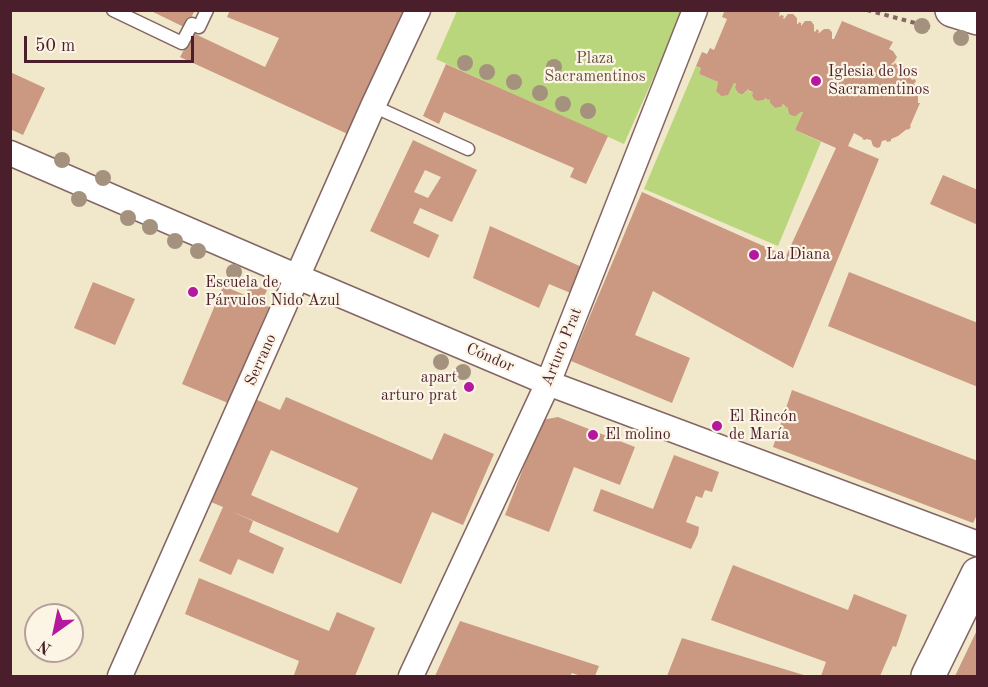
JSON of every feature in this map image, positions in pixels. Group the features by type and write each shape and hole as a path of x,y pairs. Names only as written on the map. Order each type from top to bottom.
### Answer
{"main road":[{"path":"943,19 978,18"},
{"path":"928,676 978,574"}],"street":[{"name":"Serrano","path":"120,676 373,106 418,10"},
{"name":"Arturo Prat","path":"411,676 548,383 695,10"},
{"name":"Cóndor","path":"10,153 548,383 978,544"}],"lane":[{"path":"113,10 182,43 192,24 199,27 207,10"},
{"path":"373,106 468,148"}],"path":[{"path":"867,10 943,19"}],"green space":[{"name":"Plaza Sacramentinos","path":"457,11 683,11 624,144 436,59"},
{"path":"696,66 701,68 699,74 718,82 716,90 721,96 726,95 734,83 738,93 743,94 748,89 749,92 753,92 753,97 757,101 764,100 766,97 770,99 770,103 775,108 783,104 793,116 803,112 795,130 821,142 778,246 644,189"}],"building":[{"path":"149,10 195,10 186,28"},
{"path":"230,10 406,10 352,136 180,57 193,33 265,67 279,38 227,17"},
{"path":"725,10 780,10 779,17 784,16 784,19 788,14 793,14 797,18 797,24 801,23 801,26 805,21 811,21 815,32 817,29 819,33 824,29 829,29 832,32 832,39 842,21 893,42 889,49 897,57 891,64 895,63 898,66 896,68 899,69 903,66 910,67 912,72 909,76 912,80 915,79 918,103 920,103 911,127 891,141 882,141 880,147 873,146 871,140 862,139 854,133 848,146 879,159 793,368 653,291 635,335 690,358 672,403 571,361 642,192 786,256 836,148 795,130 803,112 793,116 783,104 775,108 770,103 770,99 766,97 764,100 757,101 752,95 753,92 748,89 740,94 734,83 728,95 721,96 716,91 718,82 699,74 701,68 696,66 702,52 707,54 710,48 714,50 727,19 722,17"},
{"path":"446,64 608,136 586,184 570,177 574,168 444,112 439,124 423,116"},
{"path":"10,72 45,88 23,135 10,129"},
{"path":"413,140 477,170 452,222 420,208 413,223 439,235 429,258 370,231","holes":["425,170 441,177 428,198 414,192"]},
{"path":"943,175 978,190 978,225 930,204"},
{"path":"490,226 584,268 573,294 549,284 539,308 473,278"},
{"path":"849,272 978,323 978,387 828,326"},
{"path":"93,282 135,299 115,345 74,328"},
{"path":"250,283 267,290 261,304 269,307 228,403 182,384 223,286 245,295"},
{"path":"792,390 978,461 978,513 973,523 773,447"},
{"path":"286,397 432,460 444,433 494,454 463,525 432,512 401,584 231,511 253,521 249,532 284,548 273,574 238,559 231,575 199,561 223,507 211,502 255,399 280,410","holes":["271,450 358,488 338,533 251,495"]},
{"path":"558,417 635,447 620,485 574,467 549,532 505,515 542,420"},
{"path":"674,455 719,472 712,492 705,490 702,498 696,496 686,522 699,527 691,549 593,511 601,489 653,509"},
{"path":"733,565 848,610 854,594 907,615 896,647 893,646 880,676 821,676 826,662 711,620"},
{"path":"199,578 329,631 337,612 375,628 355,676 294,675 299,661 185,614"},
{"path":"460,621 599,666 595,676 581,676 572,673 570,676 435,676"},
{"path":"978,628 978,676 955,676"},
{"path":"682,638 807,676 667,676"}],"place":[{"name":"Iglesia de los Sacramentinos","path":"816,81"},
{"name":"La Diana","path":"754,255"},
{"name":"Escuela de Párvulos Nido Azul","path":"193,292"},
{"name":"apart arturo prat","path":"469,387"},
{"name":"El Rincón de María","path":"717,426"},
{"name":"El molino","path":"593,435"}]}
